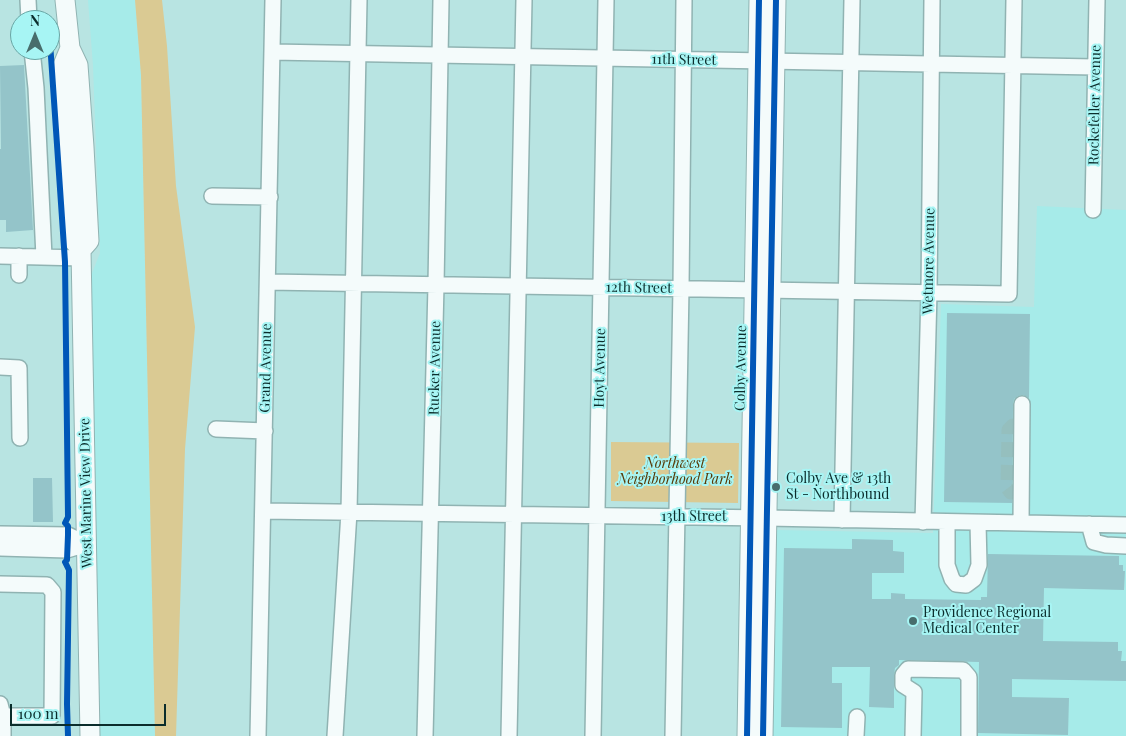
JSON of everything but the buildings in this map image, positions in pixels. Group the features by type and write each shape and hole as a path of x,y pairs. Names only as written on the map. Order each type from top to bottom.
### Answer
{"main road":[{"name":"West Marine View Drive","path":"66,0 70,48 63,65 74,241 81,254 90,736"},
{"name":"Colby Avenue","path":"759,0 766,61 759,518 763,736"},
{"name":"Colby Avenue","path":"766,61 776,0"},
{"name":"Colby Avenue","path":"747,736 759,518"}],"street":[{"name":"Grand Avenue","path":"258,736 273,0"},
{"path":"335,736 349,512 359,0"},
{"name":"Rucker Avenue","path":"425,736 441,0"},
{"path":"509,736 524,0"},
{"name":"Hoyt Avenue","path":"593,736 606,0"},
{"path":"673,736 684,0"},
{"path":"842,520 852,0"},
{"name":"Wetmore Avenue","path":"923,522 929,292 932,0"},
{"path":"1013,65 1014,0"},
{"name":"Rockefeller Avenue","path":"1093,210 1097,0"},
{"name":"11th Street","path":"272,52 1095,67"},
{"path":"33,60 44,256"},
{"name":"12th Street","path":"268,282 1010,294 1013,65"},
{"path":"212,196 270,196"},
{"path":"0,256 81,254"},
{"path":"19,256 19,275"},
{"path":"0,367 19,368 20,438"},
{"path":"1021,523 1022,404"},
{"path":"216,429 265,431"},
{"name":"13th Street","path":"263,511 1126,525"},
{"path":"947,522 947,565 952,580 956,584 966,585 974,579 979,565 978,523"},
{"path":"1089,524 1094,542 1126,546"},
{"path":"0,534 68,535 86,544"},
{"path":"0,548 68,550 86,544"},
{"path":"0,584 47,585 53,592 52,716 2,710 3,736"},
{"path":"913,736 914,692 903,685 903,675 908,669 963,670 969,677 969,736"},
{"path":"856,717 856,736"}],"shaded area":[{"path":"88,0 135,0 141,75 155,736 90,736 83,296 100,253 93,66"},
{"path":"1037,206 1126,210 1126,736 773,736 777,530 933,533 941,304 1034,307"}],"green space":[{"path":"135,0 162,0 167,46 176,186 195,327 185,449 176,736 155,736 141,75"},
{"name":"Northwest Neighborhood Park","path":"611,442 739,443 738,503 611,501"}],"tunnel":[{"path":"1021,426 1013,426 1009,430 1008,488 1011,492 1021,492"}],"cycle path":[{"path":"747,736 759,0"},
{"path":"763,736 776,0"},
{"path":"51,60 65,262 68,517 65,523 68,526 67,560 65,562 69,570 68,736"}],"place":[{"name":"Colby Ave & 13th St - Northbound","path":"776,487"},
{"name":"Providence Regional Medical Center","path":"913,621"}]}
